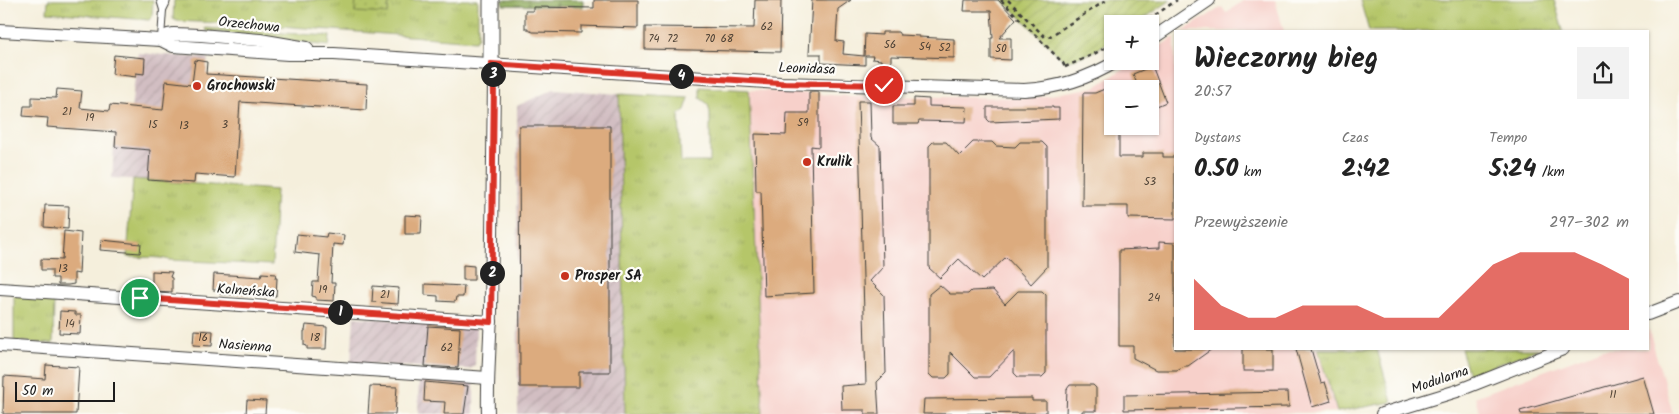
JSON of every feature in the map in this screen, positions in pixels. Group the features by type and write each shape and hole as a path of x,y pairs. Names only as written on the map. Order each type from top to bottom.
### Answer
{"street":[{"path":"488,414 494,83 491,64 491,0"},
{"path":"1159,34 1209,0"},
{"name":"Orzechowa","path":"0,31 161,40 168,35 174,34 251,39 334,54 491,64"},
{"name":"Leonidasa","path":"491,64 750,81 1024,90 1048,88 1073,82 1104,68"},
{"name":"Kolneńska","path":"0,289 491,322"},
{"path":"1649,314 1679,302"},
{"name":"Nasienna","path":"0,345 488,378"},
{"name":"Modularna","path":"1382,414 1457,391 1560,350"}],"lane":[{"path":"160,0 163,10"},
{"path":"161,40 163,10 167,0"}],"path":[{"path":"1001,0 1063,63 1073,82"},
{"path":"1008,0 1048,38 1107,0"},
{"path":"1155,15 1177,0"},
{"path":"1065,67 1104,48"}],"shaded area":[{"path":"1244,0 1275,0 1284,30 1185,30 1222,7 1226,13"},
{"path":"1174,38 1174,350 1318,350 1337,412 1250,414 763,414 749,90 847,96 1034,98 1095,87 1104,81 1104,135 1159,135 1159,80 1106,80 1122,70 1159,70 1159,47"},
{"path":"138,53 208,58 194,183 112,178 115,131 129,126"},
{"name":"Prosper SA","path":"554,89 619,94 625,414 518,414 517,106"},
{"path":"354,317 471,325 476,329 475,366 470,369 457,369 351,363"},
{"path":"1649,330 1673,414 1480,414 1475,397 1599,350 1649,350"},
{"path":"419,376 474,379 474,414 418,414"}],"green space":[{"path":"48,0 153,0 152,17 149,20 47,12"},
{"path":"174,0 356,0 355,12 388,13 389,0 478,0 478,37 475,41 280,26 177,21 173,19"},
{"path":"356,0 389,0 388,14 355,12"},
{"path":"503,0 583,0 583,7 503,5"},
{"path":"1003,0 1171,0 1149,15 1104,15 1104,45 1091,53 1065,62"},
{"path":"1360,0 1554,0 1563,30 1369,30"},
{"path":"205,28 330,36 329,46 206,31"},
{"path":"700,87 749,90 763,414 625,414 619,94 689,98 685,110 679,114 681,162 710,162 710,112 708,104 700,98"},
{"path":"133,179 276,190 272,265 127,257"},
{"path":"14,295 54,298 53,344 14,341"},
{"path":"1318,350 1377,350 1392,402 1337,412"},
{"path":"1461,350 1535,350 1469,375"}],"building":[{"path":"594,0 638,0 638,28 581,26 581,33 533,32 525,28 525,11 533,11 533,7 594,8"},
{"path":"755,0 781,0 780,52 645,49 645,27 754,28"},
{"path":"812,0 851,0 838,9 836,41 844,42 843,54 864,56 865,34 882,35 882,32 898,32 900,35 954,39 954,58 891,56 891,64 881,64 881,60 872,59 873,56 865,56 865,65 821,63 821,54 809,54"},
{"path":"965,0 998,0 1016,19 999,38 1011,38 1011,60 991,59 991,38 993,38 991,11 964,11"},
{"path":"114,55 145,58 144,74 136,73 136,77 112,74"},
{"path":"195,60 207,62 206,74 367,84 366,110 240,102 235,177 195,174 194,183 148,180 150,150 115,147 116,132 47,127 48,118 23,116 24,106 32,106 32,97 56,98 57,89 82,91 80,108 109,111 110,105 163,110 166,81 192,84"},
{"path":"1143,70 1154,70 1158,80 1135,80 1133,74"},
{"path":"1159,84 1166,102 1159,105"},
{"path":"1104,89 1104,135 1119,135 1119,157 1143,157 1143,153 1163,153 1163,157 1174,157 1174,219 1128,218 1128,206 1082,206 1083,93 1095,93"},
{"path":"809,92 819,92 819,147 811,146 814,293 764,296 761,191 756,191 755,134 786,135 787,113 809,113"},
{"path":"914,98 929,99 929,106 967,107 966,122 919,121 918,124 893,124 893,106 914,106"},
{"path":"858,101 870,101 871,138 880,146 883,267 870,281 884,295 886,373 877,382 879,414 865,414 865,410 842,410 841,386 866,384"},
{"path":"987,107 1059,108 1059,119 990,122 987,119"},
{"name":"Prosper SA","path":"519,126 610,126 610,372 579,372 579,387 520,387"},
{"path":"933,142 946,142 959,156 973,142 992,142 996,146 1015,147 1020,142 1042,142 1047,147 1047,267 1031,284 1006,257 982,280 959,259 940,278 929,268 929,146"},
{"path":"45,205 69,206 68,229 44,227"},
{"path":"405,215 422,216 421,234 405,234"},
{"path":"64,231 81,233 79,274 74,273 74,284 58,285 58,278 52,278 52,270 41,270 41,259 62,260"},
{"path":"327,233 344,235 343,245 333,244 331,283 335,283 334,301 316,300 316,297 312,296 313,282 318,282 320,255 295,252 297,234 326,237"},
{"path":"101,240 141,244 140,253 100,250"},
{"path":"1159,242 1174,243 1174,350 1211,350 1188,366 1177,370 1156,370 1133,358 1133,346 1119,346 1119,250 1159,248"},
{"path":"463,265 474,266 474,280 463,280"},
{"path":"152,271 172,272 170,277 172,278 172,292 152,291"},
{"path":"262,273 276,274 276,296 220,294 220,290 213,290 214,274 261,277"},
{"path":"425,284 464,286 463,297 456,297 455,302 438,301 438,296 425,295"},
{"path":"940,285 950,294 968,294 971,291 993,290 1005,304 1018,291 1042,291 1046,295 1046,373 1042,377 1018,377 1014,373 1014,351 989,377 975,377 950,352 950,374 946,378 933,378 929,374 929,294"},
{"path":"373,286 399,288 398,304 372,302"},
{"path":"60,311 75,312 75,315 81,315 80,334 59,333"},
{"path":"306,325 327,327 326,349 307,349 307,346 304,345"},
{"path":"428,326 460,328 458,368 425,366"},
{"path":"194,330 213,331 212,346 193,345"},
{"path":"1243,350 1273,350 1273,371 1243,371"},
{"path":"1296,350 1311,350 1321,383 1325,382 1331,401 1312,407"},
{"path":"46,365 79,367 76,414 3,414 4,376 45,379"},
{"path":"1643,376 1654,414 1521,414 1520,411"},
{"path":"425,382 468,386 464,414 444,414 445,402 424,401"},
{"path":"1070,385 1093,385 1096,388 1096,411 1082,411 1082,414 1066,414 1067,389"},
{"path":"370,386 397,387 395,414 368,414"},
{"path":"1288,392 1289,407 1124,410 1124,395"},
{"path":"1032,398 1032,401 1046,401 1046,413 923,414 924,399"},
{"path":"247,400 266,401 265,414 246,414"}],"place":[{"name":"Grochowski","path":"197,86"},
{"name":"Krulik","path":"807,162"},
{"name":"Prosper SA","path":"565,276"}],"route":[{"path":"140,298 491,322 494,83 491,64 780,83 884,85"}]}
